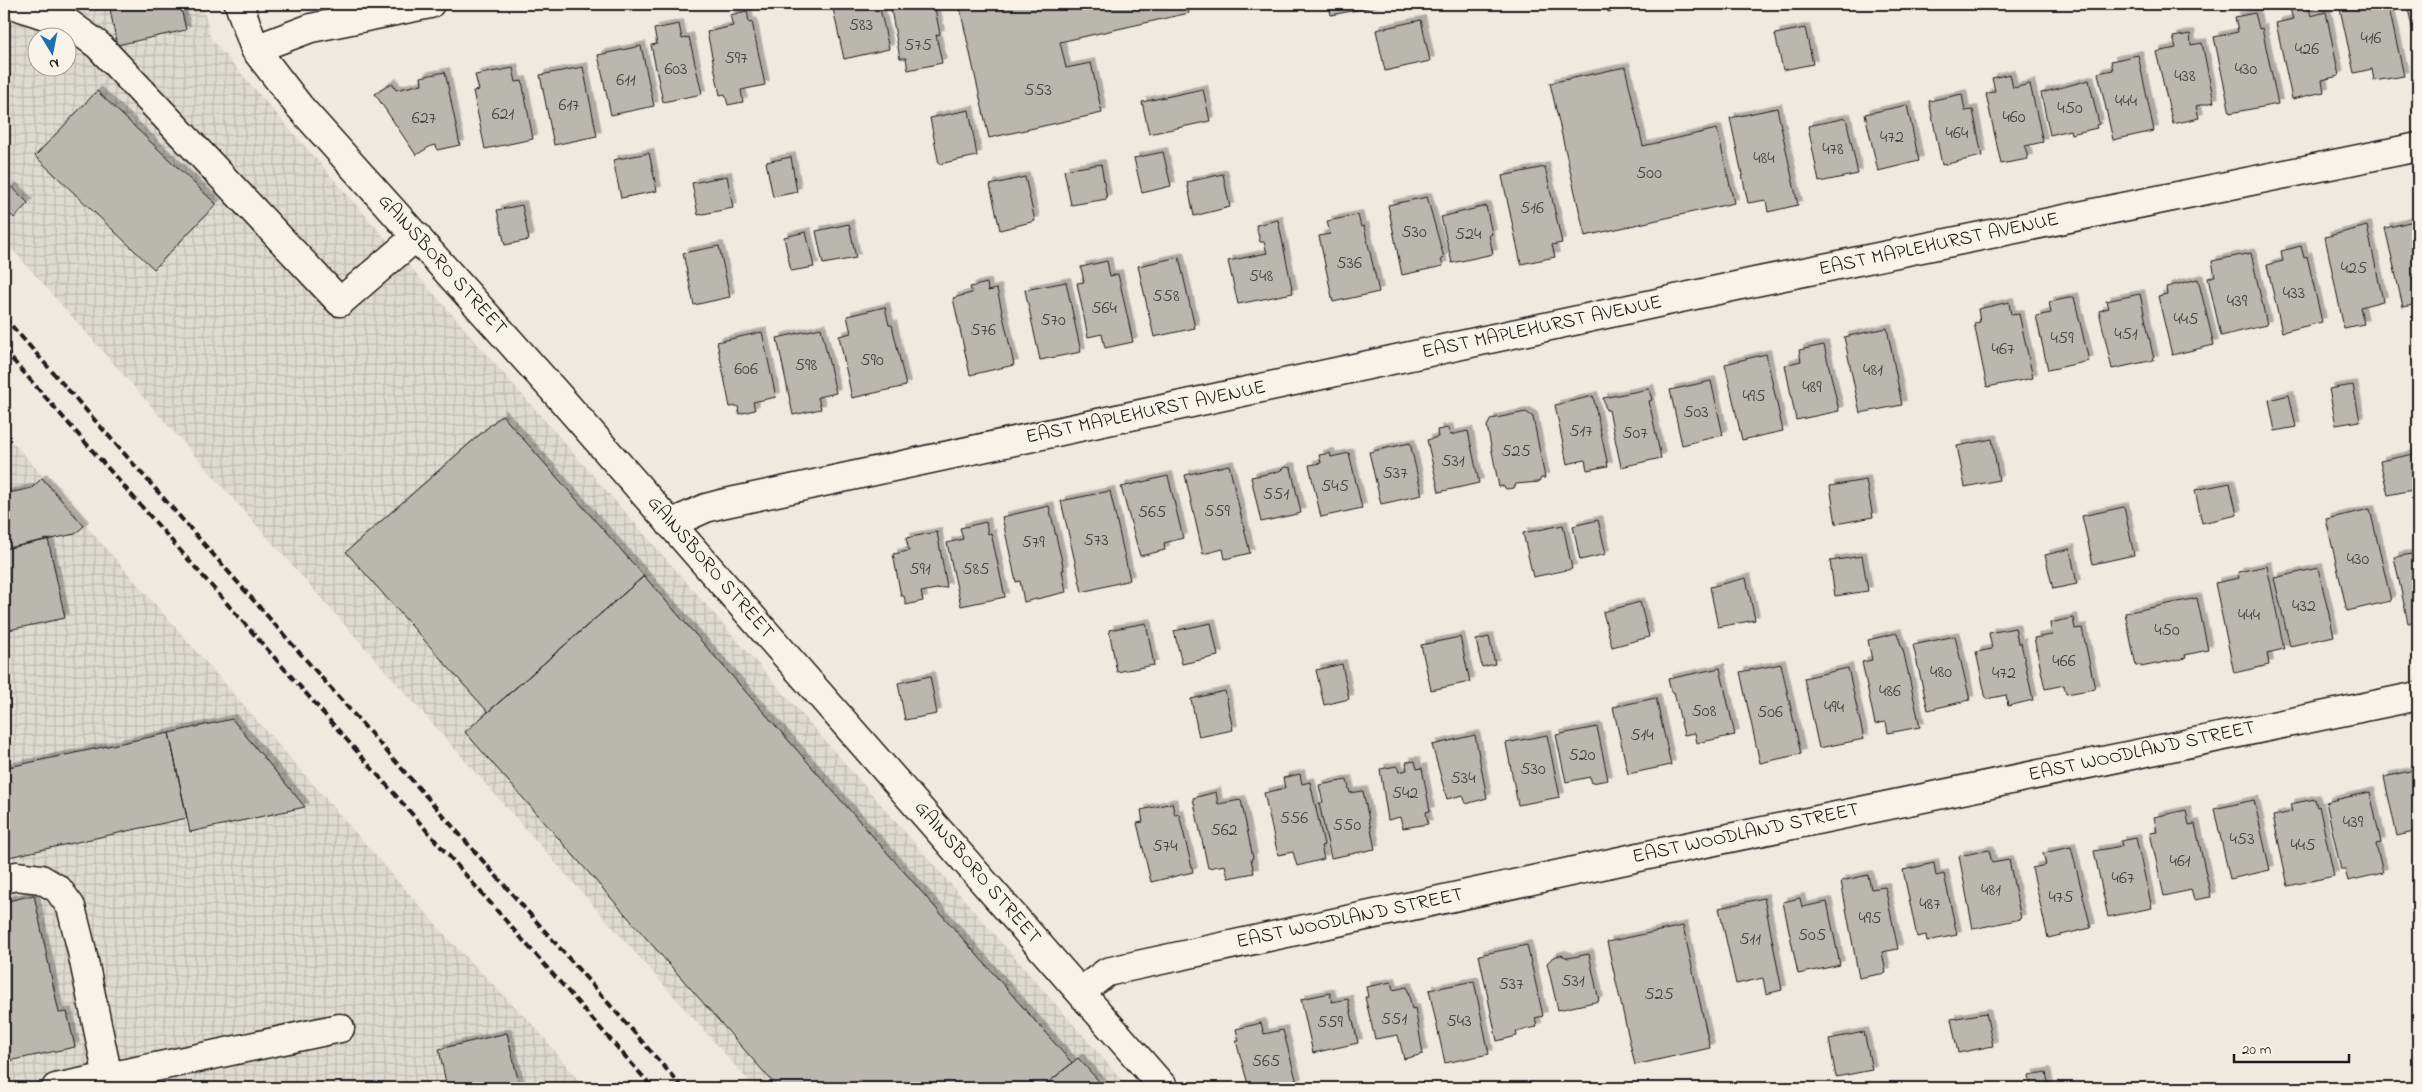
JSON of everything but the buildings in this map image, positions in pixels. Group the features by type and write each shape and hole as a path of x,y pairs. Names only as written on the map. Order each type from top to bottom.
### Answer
{"street":[{"path":"12,4 68,23 98,44 340,302 417,236"},
{"name":"GAINSBORO STREET","path":"238,4 255,49 299,106 417,236 1164,1088"},
{"path":"255,49 310,28 430,4"},
{"name":"EAST MAPLEHURST AVENUE","path":"670,524 706,508 731,502 1755,282 2418,147"},
{"name":"EAST WOODLAND STREET","path":"1080,992 1107,972 1124,968 1685,846 2418,696"},
{"path":"4,879 16,876 41,879 58,889 71,907 108,1077"},
{"path":"56,1088 340,1028"}],"shaded area":[{"path":"4,4 202,4 211,39 1129,1088 755,1088 4,240"},
{"path":"4,432 455,946 538,1030 584,1088 4,1088"}],"railway":[{"path":"4,317 683,1088"},
{"path":"4,350 653,1088"}]}
